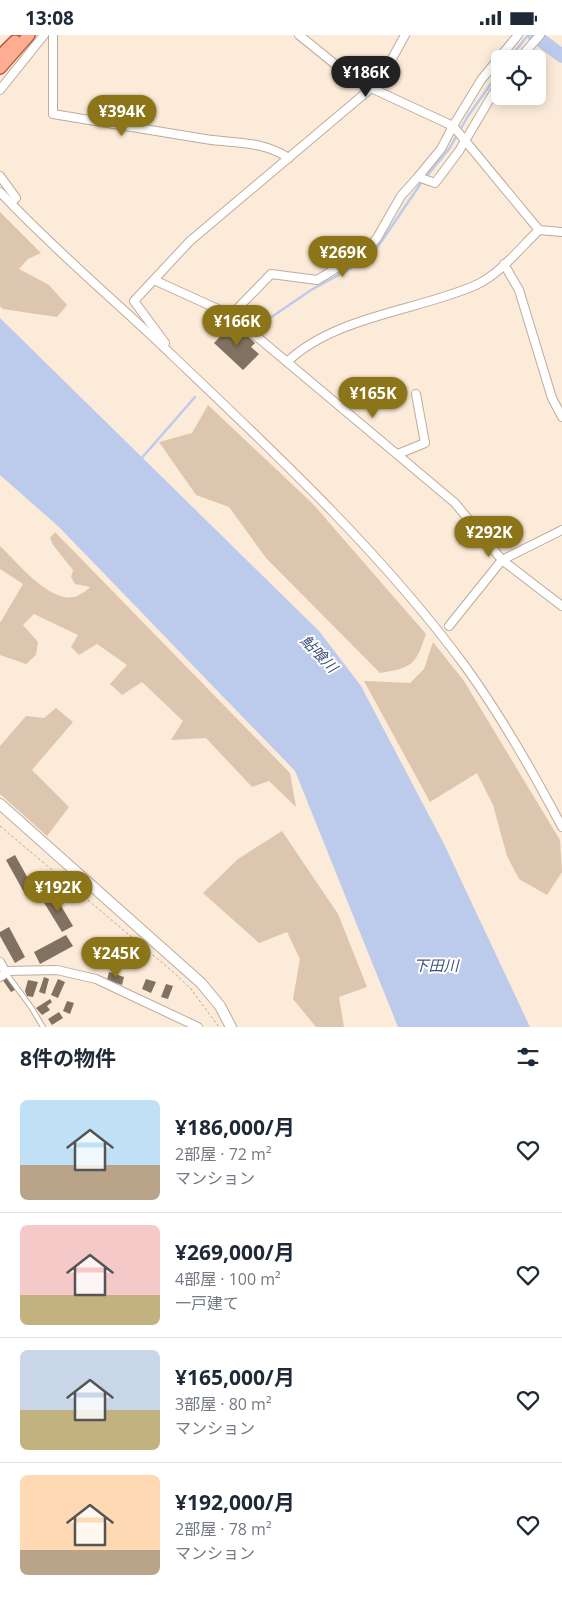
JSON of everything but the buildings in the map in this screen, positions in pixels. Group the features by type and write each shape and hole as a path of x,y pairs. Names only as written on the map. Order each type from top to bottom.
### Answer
{"main road":[{"path":"0,56 22,35"},
{"path":"0,68 29,35"}],"street":[{"path":"0,90 44,35"},
{"path":"52,35 53,114 208,139 255,143 275,149 290,158"},
{"path":"299,35 340,69 371,88 454,128 539,230"},
{"path":"174,357 134,301 190,241 337,119 371,88 388,66 405,35"},
{"path":"231,315 271,274 317,280 368,249 378,238 401,196 420,177 441,149 481,80 518,35"},
{"path":"527,50 538,37"},
{"path":"420,177 435,183 459,151 463,138 491,96"},
{"path":"0,176 16,198 11,203"},
{"path":"0,192 321,500 417,604 466,667 527,760 562,827"},
{"path":"287,362 297,352 334,331 478,284 504,264 539,230 562,231"},
{"path":"504,264 519,290 552,398 562,417"},
{"path":"154,280 231,315 455,503 502,560 562,606"},
{"path":"398,454 425,443 416,394"},
{"path":"449,626 502,560 562,530"},
{"path":"0,804 201,983 220,1006 231,1027"},
{"path":"0,962 5,974 57,970 96,979 198,1027"}],"lane":[{"path":"5,974 32,1007 43,1027"}],"path":[{"path":"0,826 172,971 190,989 219,1027"}],"shaded area":[{"path":"0,212 41,253 28,259 19,269 49,285 67,305 57,317 3,309 0,306"},
{"path":"208,405 313,504 426,634 419,653 411,663 400,669 380,673 266,558 229,507 196,495 159,442 192,433"},
{"path":"55,532 290,773 296,807 269,781 252,787 206,738 171,740 183,721 142,682 122,695 110,684 127,665 97,644 79,655 71,647 78,635 34,614 23,625 38,642 36,655 26,664 0,655 0,623 23,584 0,569 0,546 36,581 57,595 77,596 90,587 75,584 71,577 73,570 53,545 50,538"},
{"path":"433,642 464,681 560,840 562,872 547,895 519,879 507,856 493,805 477,773 430,802 364,681 410,683 424,669"},
{"path":"56,708 73,722 32,770 69,807 47,836 0,794 0,746 26,716 44,718"},
{"path":"282,831 338,914 367,987 339,997 344,1027 316,1027 293,999 300,959 287,932 259,943 203,893 238,859"}],"water":[{"name":"下田川","path":"0,318 319,631 361,686 443,842 530,1027 398,1027 295,771 59,527 0,475"}],"waterway":[{"path":"516,50 528,35"},
{"path":"534,35 562,56"},
{"path":"257,327 311,290 355,266 375,251 421,183 449,149 468,116 491,84"},
{"path":"140,460 195,397"}],"water label":[{"name":"鮎喰川","path":"319,654"}]}
